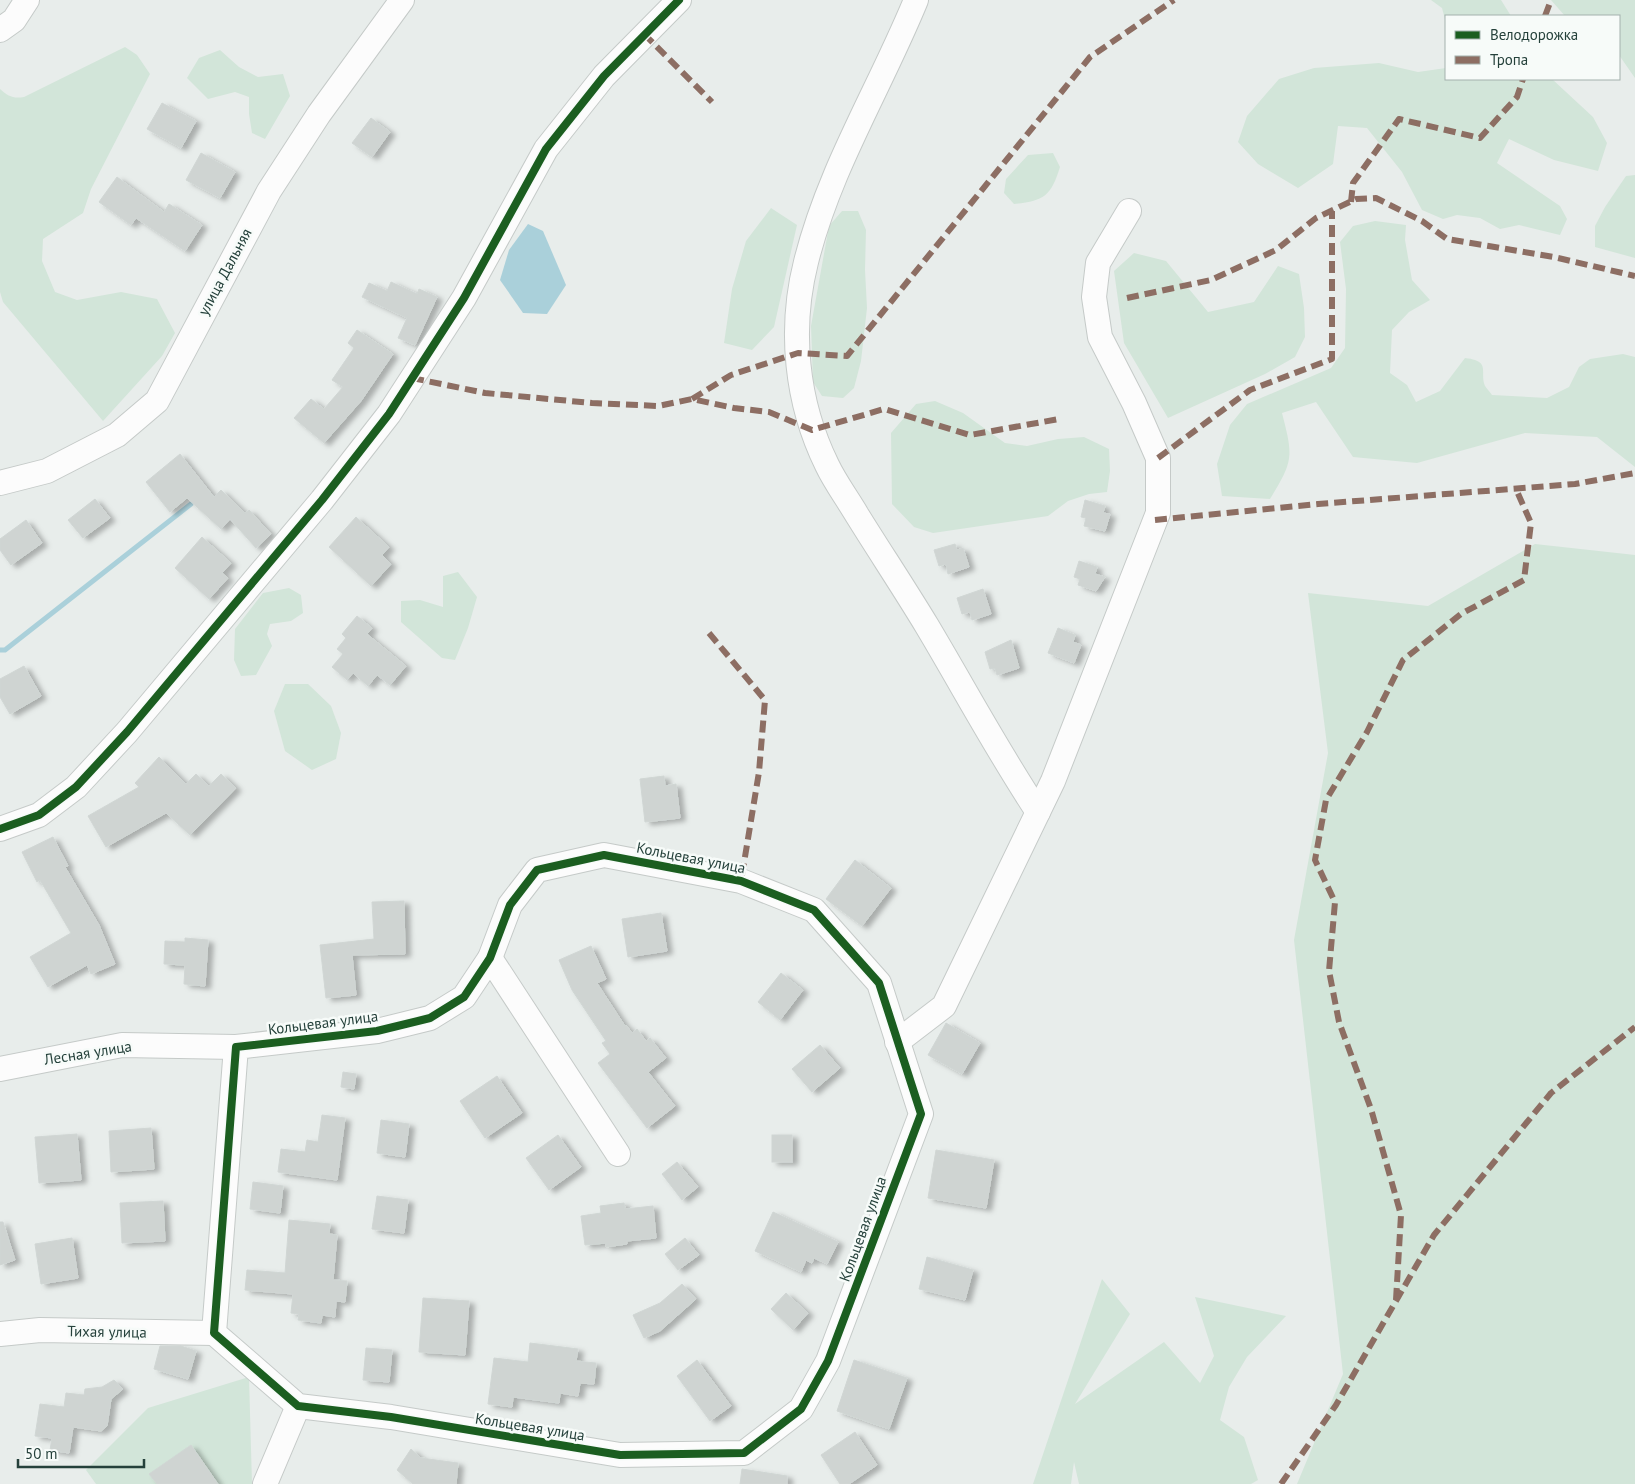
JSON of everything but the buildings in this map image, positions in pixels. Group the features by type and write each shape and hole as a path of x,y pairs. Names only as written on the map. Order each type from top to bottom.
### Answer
{"street":[{"path":"0,30 14,20 27,0"},
{"name":"улица Дальняя","path":"0,483 47,471 117,435 157,401 269,191 319,114 402,0"},
{"path":"0,829 39,815 76,787 127,732 322,500 389,414 464,298 546,149 604,76 679,0"},
{"path":"916,0 837,168 819,218 806,262 799,296 796,335 800,380 812,430 827,466 926,624 1038,812"},
{"path":"898,1042 944,1006 1053,781 1158,513 1158,458 1134,403 1100,337 1094,297 1098,263 1129,211"},
{"name":"Кольцевая улица","path":"236,1047 377,1031 430,1018 464,996 490,958 510,905 537,870 604,855 741,880 814,910 879,983 921,1114 828,1361 801,1409 744,1452 620,1455 390,1417 298,1406"},
{"path":"490,958 618,1154"},
{"name":"Лесная улица","path":"0,1069 122,1045 236,1047"},
{"path":"236,1047 214,1334 298,1406 265,1484"},
{"name":"Тихая улица","path":"0,1334 40,1330 214,1334"}],"green space":[{"path":"1431,0 1501,0 1510,15 1445,15 1445,19 1442,8"},
{"path":"1551,0 1635,0 1635,78 1620,56 1620,15 1564,15"},
{"path":"125,47 137,55 150,74 91,189 83,213 43,239 42,261 55,292 77,300 121,292 157,299 175,333 162,356 103,421 3,302 0,292 0,89 17,98 24,97"},
{"path":"220,50 239,67 258,77 283,74 290,96 265,139 252,133 249,97 235,92 208,99 187,78 199,58"},
{"path":"1379,63 1418,72 1445,68 1445,80 1553,80 1593,117 1607,143 1598,171 1554,160 1509,139 1497,163 1560,206 1567,219 1560,235 1519,225 1500,229 1480,218 1457,215 1443,219 1422,210 1402,172 1367,128 1338,126 1333,164 1298,188 1258,164 1238,142 1247,116 1279,79 1314,68"},
{"path":"1053,153 1060,167 1049,191 1039,199 1014,204 1004,193 1006,179 1028,155"},
{"path":"1635,175 1635,258 1595,247 1595,226 1605,207 1626,176"},
{"path":"771,208 797,225 774,327 752,350 724,343 732,289 746,241"},
{"path":"842,211 858,211 866,230 865,270 867,308 861,361 854,388 843,398 822,396 813,382 811,326 829,226"},
{"path":"1375,221 1406,225 1405,240 1412,280 1430,300 1409,312 1392,330 1390,373 1407,385 1416,402 1440,391 1465,358 1473,359 1482,364 1485,386 1492,395 1547,398 1569,387 1579,367 1590,359 1623,354 1635,357 1635,467 1597,437 1525,433 1417,463 1353,457 1316,402 1282,413 1288,439 1289,458 1284,475 1270,499 1222,496 1217,464 1230,425 1247,404 1331,368 1345,348 1346,289 1340,242 1353,226"},
{"path":"1134,253 1166,261 1208,312 1254,302 1278,266 1299,274 1304,308 1305,337 1295,357 1265,374 1168,418 1124,343 1114,271"},
{"path":"935,401 963,413 1005,443 1027,446 1058,439 1084,437 1109,449 1110,471 1107,492 1089,494 1068,501 1048,516 933,533 914,527 892,504 891,433 916,404"},
{"path":"1535,544 1635,555 1635,1484 1297,1484 1343,1374 1294,940 1328,753 1308,593 1428,606"},
{"path":"458,572 477,597 468,628 455,660 442,658 401,622 401,601 420,600 443,607 443,576"},
{"path":"289,588 301,595 303,613 291,621 270,624 267,634 272,646 256,675 241,676 234,660 235,629 263,593"},
{"path":"285,684 308,684 331,706 341,733 336,759 312,770 285,751 274,711"},
{"path":"1102,1279 1130,1314 1075,1404 1164,1342 1200,1383 1214,1356 1195,1297 1286,1316 1247,1357 1229,1387 1220,1420 1244,1437 1258,1480 1251,1484 1079,1484 1074,1462 1071,1484 1033,1484"},
{"path":"249,1377 252,1484 96,1484 86,1470 148,1408"}],"water":[{"path":"528,224 543,231 566,285 547,314 523,313 500,280 509,250"}],"waterway":[{"path":"0,650 5,650 191,504"}],"marked path":[{"path":"692,399 731,375 798,353 847,356 1090,57 1174,0"},
{"path":"1545,15 1551,0"},
{"path":"644,34 712,102"},
{"path":"1351,202 1353,183 1399,119 1480,138 1517,97 1523,80"},
{"path":"1127,298 1211,280 1276,250 1316,218 1356,199 1376,198 1422,221 1447,239 1554,257 1635,276"},
{"path":"1158,458 1250,390 1332,359 1332,211"},
{"path":"412,378 485,393 592,403 658,406 692,399 734,408 769,412 812,430 884,409 970,435 1059,419"},
{"path":"1155,520 1318,504 1575,484 1635,473"},
{"path":"1396,1300 1401,1215 1371,1109 1339,1022 1329,971 1335,902 1315,860 1326,800 1367,732 1403,660 1461,614 1524,580 1531,523 1516,489"},
{"path":"709,633 765,700 759,772 741,881"},
{"path":"1281,1484 1336,1405 1434,1235 1551,1093 1635,1027"}],"cycle path":[{"path":"0,829 39,815 76,787 127,732 322,500 389,414 464,298 546,149 604,76 679,0"},
{"path":"604,855 741,881 814,910 879,983 921,1114 828,1361 801,1409 744,1453 620,1455 391,1417 298,1406 214,1333 236,1047 377,1031 430,1018 464,997 490,958 510,905 537,870 604,855"}]}
